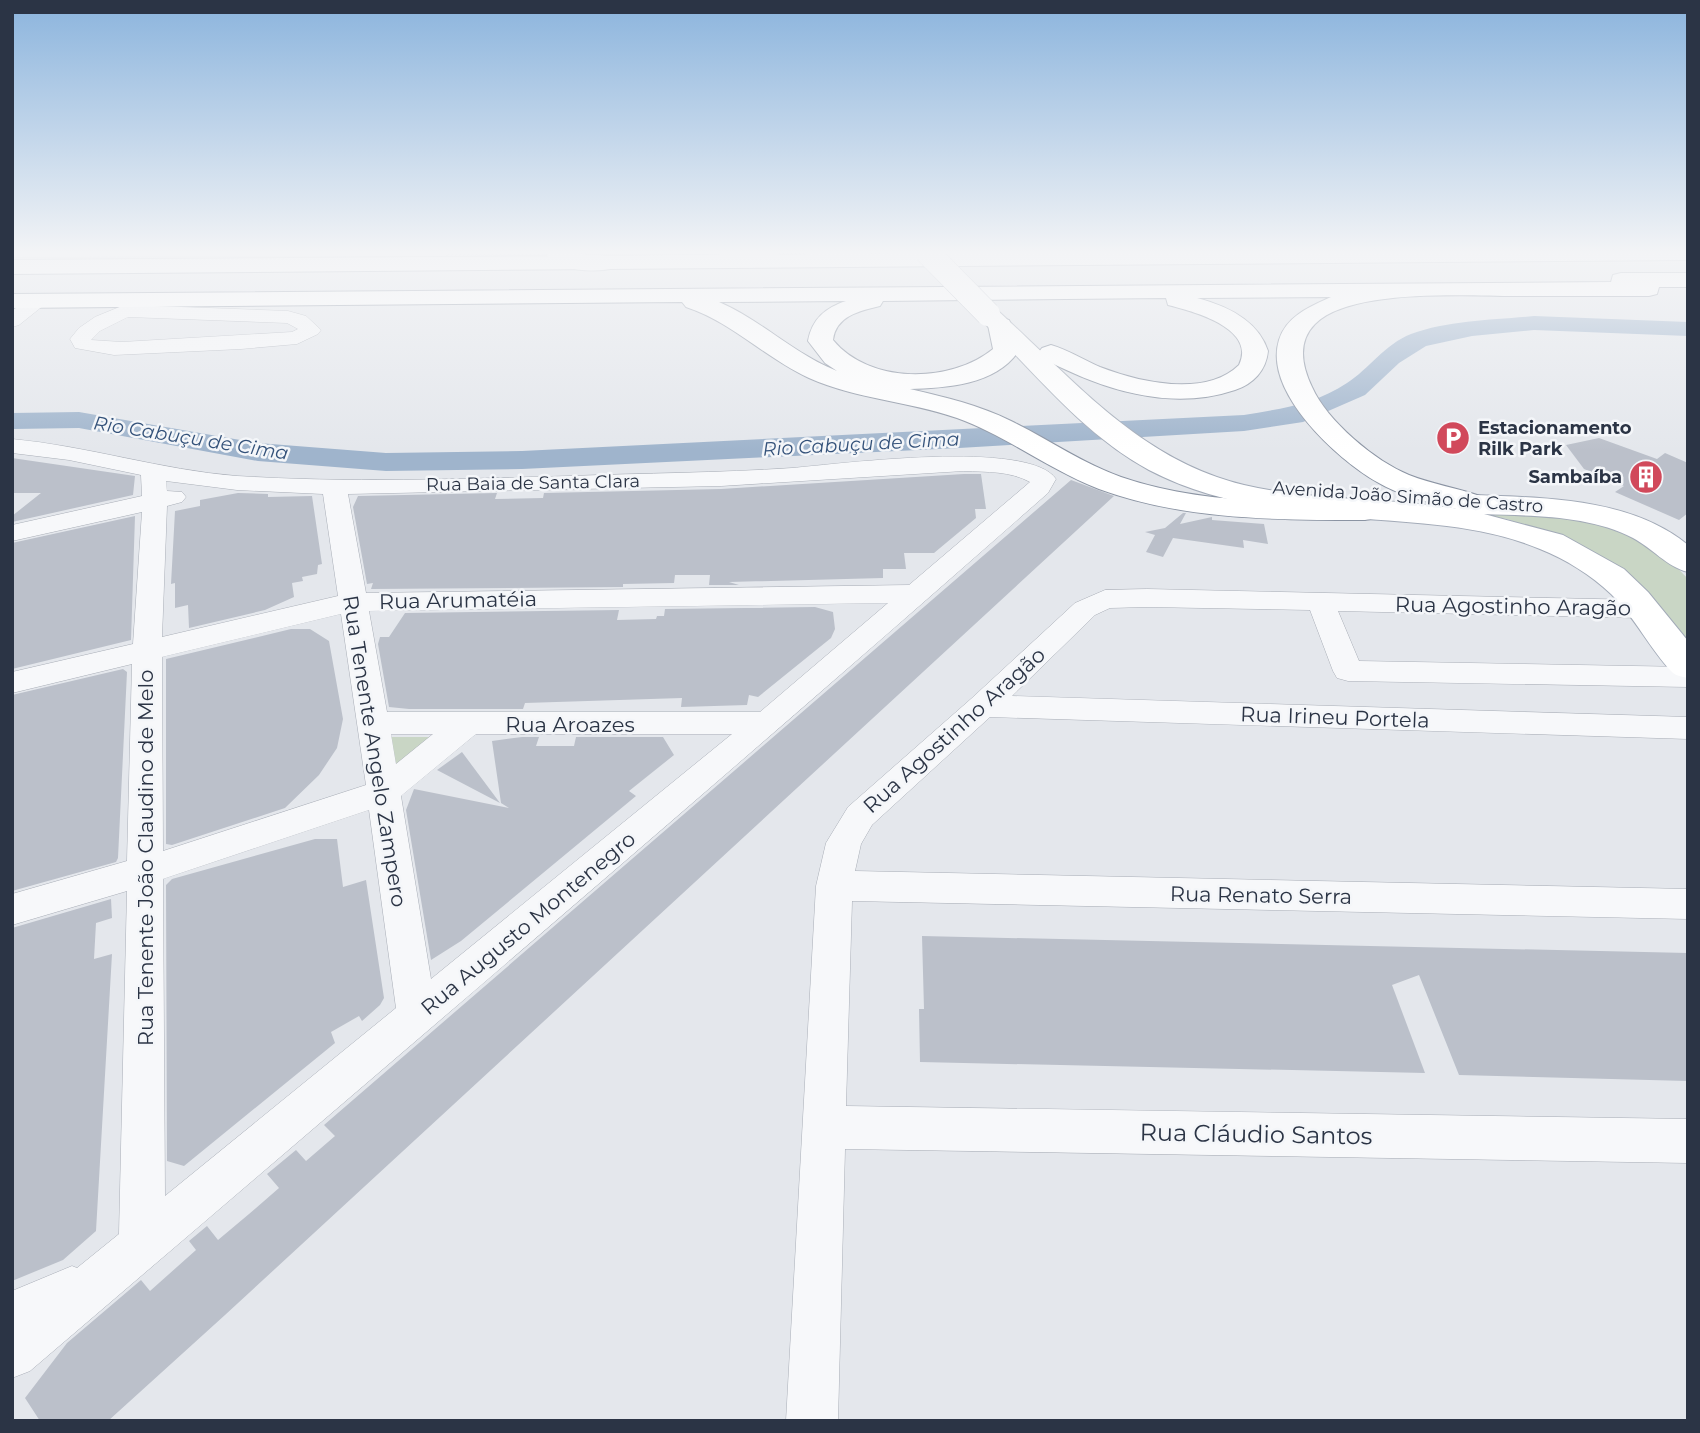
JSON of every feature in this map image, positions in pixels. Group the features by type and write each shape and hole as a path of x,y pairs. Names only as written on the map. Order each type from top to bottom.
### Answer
{"main road":[{"path":"732,318 795,359 827,376 850,384 953,407 983,418 1110,483 1182,499 1258,509 1365,511"},
{"path":"831,318 824,323 820,341 834,359 849,367 891,379 926,381 973,373 999,360 1005,352 1006,344 999,318"},
{"name":"Avenida João Simão de Castro","path":"1000,318 1051,352 1101,413"},
{"name":"Avenida João Simão de Castro","path":"1000,318 1162,466 1213,486 1279,500 1365,511 1430,515 1532,535 1598,567 1614,579 1688,666"},
{"path":"1051,352 1102,379 1134,386 1177,391 1223,385 1237,379 1256,363 1255,344 1246,332 1226,318"},
{"path":"1310,318 1288,345 1289,368 1299,389 1327,426 1349,451 1390,477 1412,487 1469,503"},
{"name":"Avenida João Simão de Castro","path":"1137,442 1203,470 1241,482 1299,492 1575,512 1604,518 1655,537 1668,544 1688,562"},
{"path":"1598,567 1655,537"}],"street":[{"path":"115,318 84,333 80,340 82,344 92,348 201,346 297,338 311,330 299,320 291,318"},
{"path":"12,446 78,454 154,486"},
{"name":"Rua Baia de Santa Clara","path":"12,533 154,486 236,483 334,486 522,485 734,479 965,464 999,465 1028,470 1044,479 1039,488"},
{"name":"Rua Tenente João Claudino de Melo","path":"125,1261 145,871 147,651 154,486"},
{"name":"Rua Tenente Angelo Zampero","path":"334,486 373,723 416,1016"},
{"name":"Rua Augusto Montenegro","path":"12,1353 767,723 1039,488"},
{"name":"Rua Arumatéia","path":"12,684 352,602 914,594"},
{"name":"Rua Agostinho Aragão","path":"812,1421 834,886 844,843 860,816 1094,602 1135,598 1642,609"},
{"path":"1320,601 1349,671 1688,677"},
{"name":"Rua Irineu Portela","path":"983,706 1688,728"},
{"name":"Rua Aroazes","path":"373,723 767,723"},
{"path":"12,910 145,871 383,792 468,724"},
{"name":"Rua Renato Serra","path":"834,886 1688,904"},
{"name":"Rua Cláudio Santos","path":"824,1127 1688,1141"},
{"path":"12,1316 125,1261"}],"green space":[{"path":"1449,508 1578,520 1637,540 1664,557 1688,579 1688,650 1554,535 1507,519"},
{"path":"374,737 436,737 384,776"}],"building":[{"name":"Sambaíba","path":"1599,438 1657,459 1665,453 1688,463 1688,513 1679,520 1615,492 1624,486 1584,469 1566,445"},
{"path":"12,458 135,476 133,495 12,522 12,516 41,493 12,493"},
{"path":"981,474 986,509 975,509 976,518 934,553 904,553 906,569 883,569 883,578 729,582 739,585 709,585 710,575 675,575 674,583 623,584 623,587 371,589 373,583 367,584 353,507 358,496 497,493 495,499 543,498 544,493 721,489"},
{"path":"1071,480 1114,496 225,1315 108,1421 40,1421 25,1398 67,1343 141,1280 150,1291 196,1250 189,1241 207,1226 218,1240 249,1214 279,1188 267,1174 296,1150 306,1161 335,1136 324,1125"},
{"path":"238,493 268,494 268,497 312,496 322,564 318,565 317,574 302,577 303,581 292,583 294,597 265,610 189,628 188,605 175,608 175,583 171,584 175,511 200,506 200,500"},
{"path":"1186,513 1180,524 1212,517 1212,520 1264,524 1268,544 1243,540 1244,548 1173,538 1163,557 1146,552 1155,535 1145,532 1165,528"},
{"path":"135,516 131,640 12,669 12,543"},
{"path":"815,607 833,612 835,629 831,638 758,697 749,695 747,705 681,707 682,698 525,703 523,709 389,707 378,644 380,637 389,637 405,613 619,610 617,620 656,619 657,616 664,616 665,609"},
{"path":"291,629 310,629 329,641 343,719 337,748 319,775 285,808 172,845 166,844 166,659"},
{"path":"123,669 127,672 116,862 12,891 12,695"},
{"path":"539,737 536,746 574,746 576,737 663,737 674,755 629,791 636,796 461,941 431,960 406,810 414,789 509,808 501,803 492,741"},
{"path":"462,752 500,803 437,770"},
{"path":"315,839 337,839 343,887 366,880 384,998 362,1021 359,1016 331,1032 335,1043 184,1166 167,1161 166,885 172,879"},
{"path":"111,899 112,918 96,923 94,959 112,954 96,1231 63,1260 12,1281 12,928"},
{"path":"922,936 1688,953 1688,1081 1459,1075 1419,975 1392,985 1425,1073 920,1062 919,1009 924,1009"}],"waterway":[{"name":"Rio Cabuçu de Cima","path":"12,421 79,420 258,452 386,462 522,460 959,439 1244,423 1303,414 1356,389 1390,358 1418,340 1472,329 1534,323 1688,329"}],"place":[{"name":"Estacionamento Rilk Park","path":"1453,438"},
{"name":"Sambaíba","path":"1646,477"}]}
